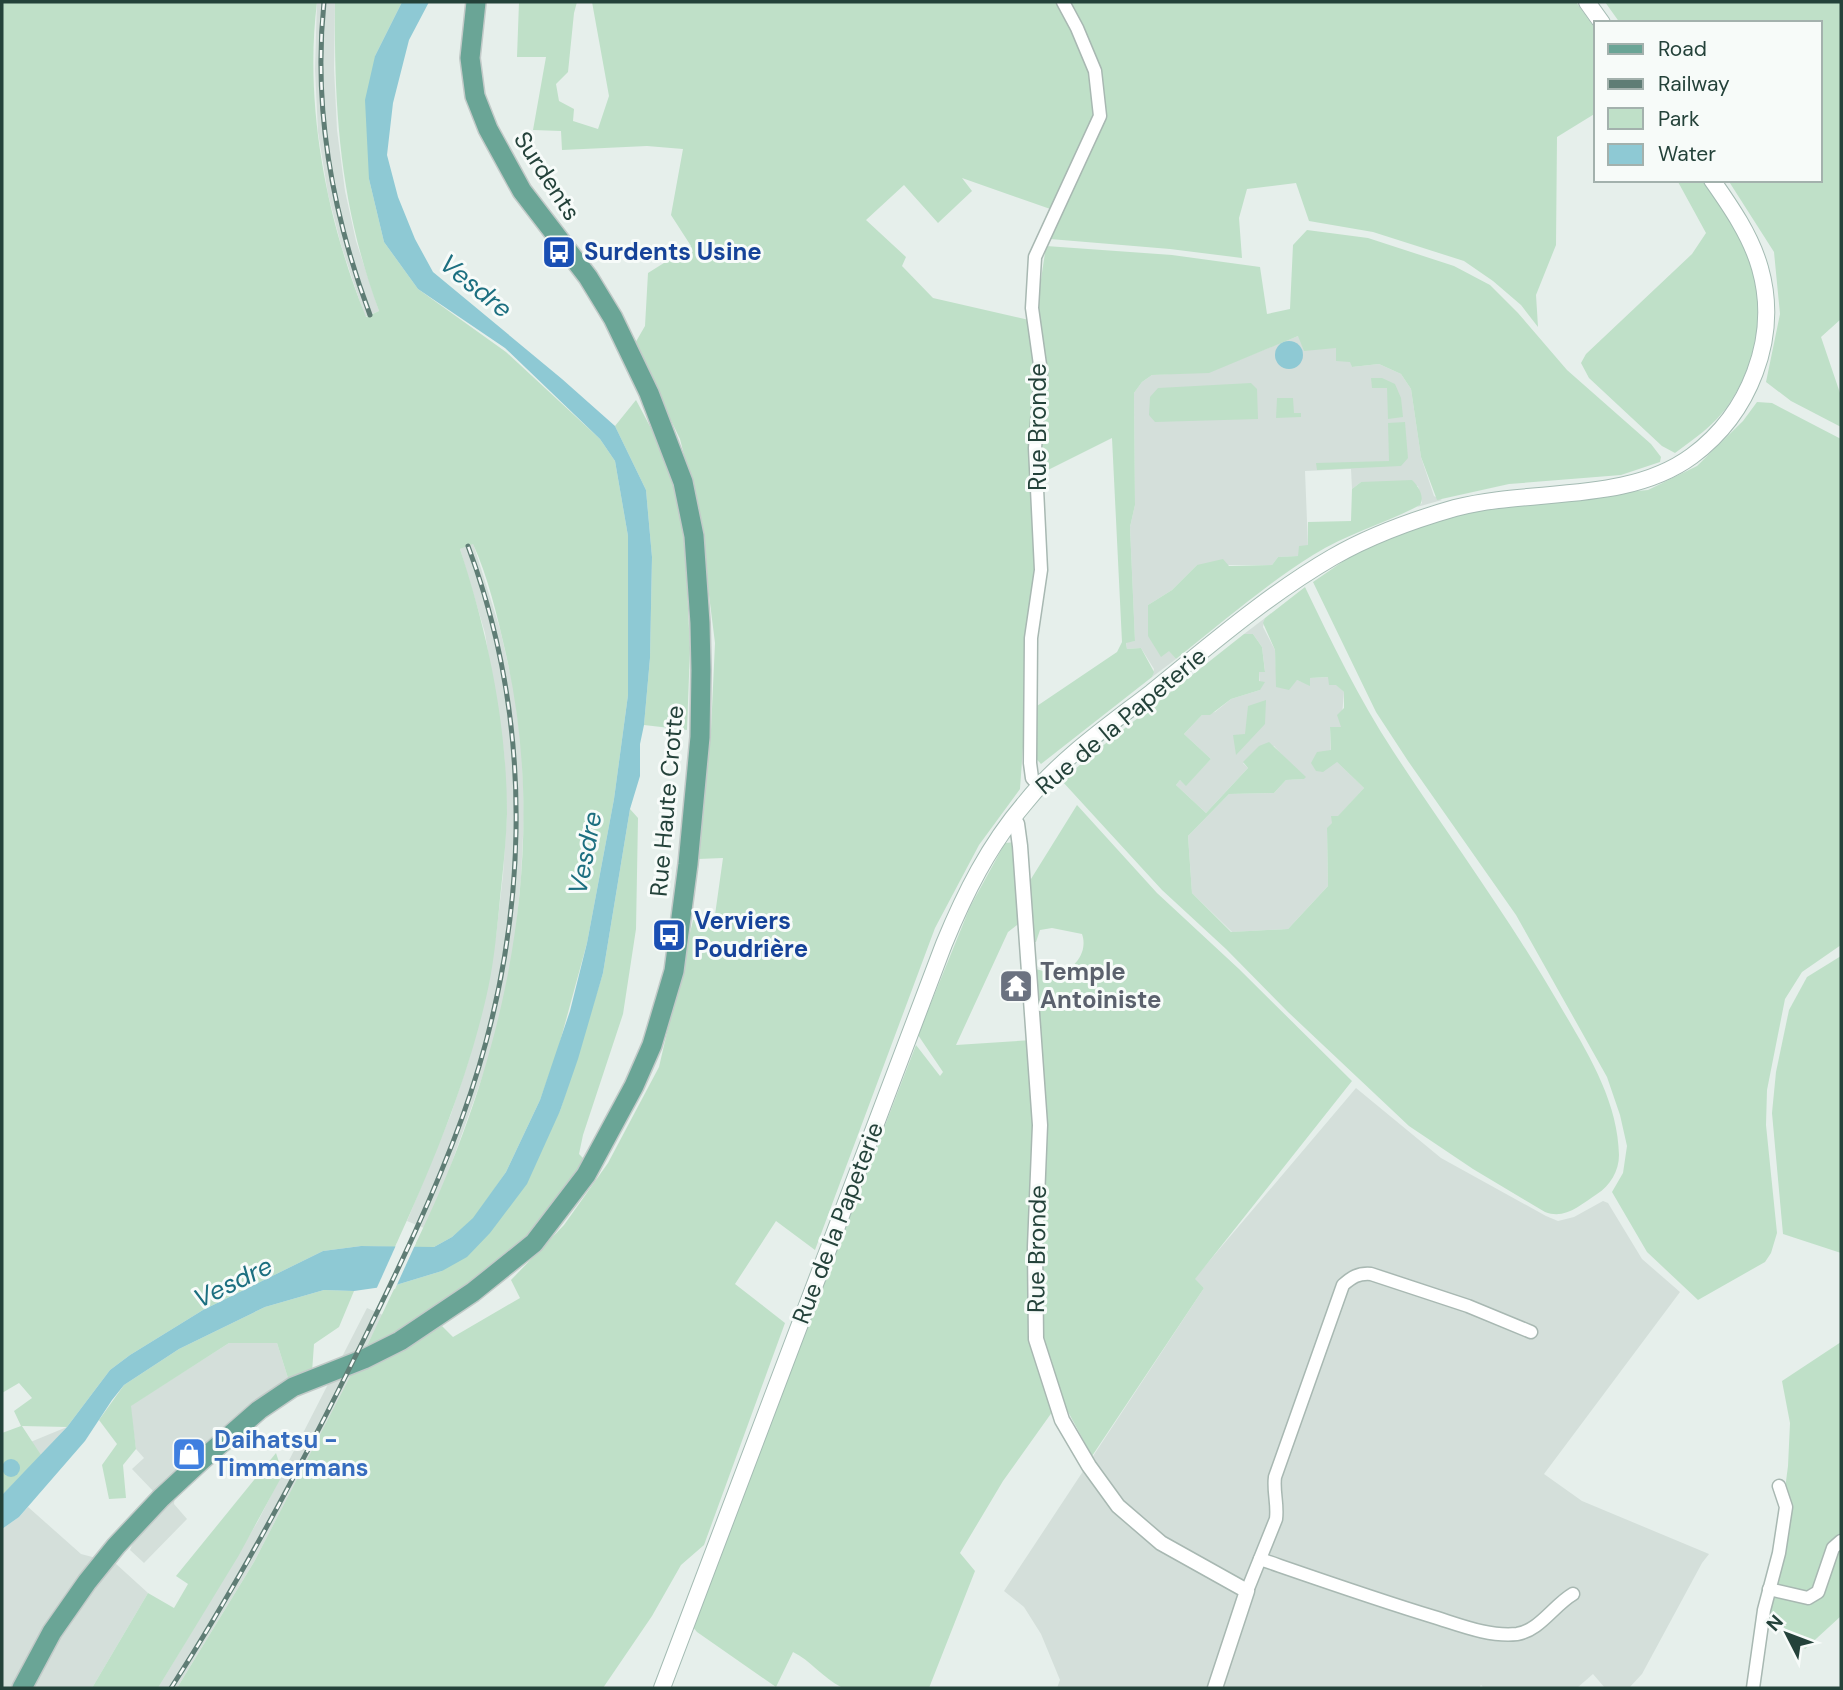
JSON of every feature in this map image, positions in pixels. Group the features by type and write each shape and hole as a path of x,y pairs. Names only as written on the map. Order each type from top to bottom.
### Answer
{"main road":[{"name":"Surdents","path":"476,2 470,58 475,96 488,129 522,191 588,278 613,318 667,437"},
{"path":"1587,2 1601,21"},
{"name":"Rue de la Papeterie","path":"662,1688 944,944 965,894 993,846 1039,786 1086,744 1312,570 1368,539 1426,516 1469,504 1642,482 1673,468 1705,445 1728,421 1750,388 1762,351 1766,316 1764,283 1753,248 1713,182"},
{"name":"Rue Haute Crotte","path":"22,1688 52,1632 116,1546 161,1498 259,1410 293,1387 365,1359 400,1341 473,1292 534,1242 586,1175 634,1086 652,1045 674,971 700,737 700,623 694,536 683,482 667,437"}],"street":[{"name":"Rue Bronde","path":"1039,786 1032,778 1030,763 1031,638 1041,570 1035,448 1041,372 1031,308 1035,257 1100,116 1094,71 1077,28 1063,2"},
{"name":"Rue Bronde","path":"1013,818 1017,824 1020,846 1040,1125 1035,1247 1036,1339 1062,1419 1089,1466 1118,1506 1161,1543 1247,1591"},
{"path":"1215,1688 1247,1591 1276,1519 1278,1508 1273,1487 1275,1476 1343,1285 1361,1273 1371,1274 1531,1332"},
{"path":"1753,1688 1754,1666 1786,1507 1779,1486"},
{"path":"1769,1589 1808,1598 1818,1592 1833,1548 1841,1541"},
{"path":"1260,1559 1367,1597 1490,1633 1520,1634 1537,1624 1561,1601 1573,1594"}],"shaded area":[{"path":"317,2 335,2 337,130 345,191 356,241 379,311 365,317 341,245 328,194 318,132 315,69"},
{"path":"1298,336 1336,348 1351,362 1352,367 1379,364 1401,374 1411,389 1421,457 1434,496 1442,500 1417,507 1422,503 1418,486 1361,482 1352,489 1351,469 1305,471 1308,546 1299,556 1278,557 1272,565 1197,565 1172,590 1148,605 1161,656 1169,650 1176,659 1152,677 1154,669 1141,648 1127,649 1126,642 1135,641 1130,527 1135,505 1134,393 1142,382 1152,375 1209,372"},
{"path":"473,543 500,629 514,690 522,752 524,815 521,878 515,940 504,1001 488,1061 446,1179 424,1228 407,1221 451,1114 470,1056 496,936 503,875 507,815 504,753 485,633 460,549"},
{"path":"1265,618 1263,627 1275,650 1277,687 1297,680 1310,685 1310,678 1329,677 1344,692 1341,727 1330,728 1331,756 1364,788 1327,829 1328,886 1288,929 1232,932 1192,893 1188,836 1229,794 1274,793 1286,780 1304,779 1274,746 1243,763 1248,768 1206,813 1176,785 1180,780 1186,785 1211,759 1184,734 1202,715 1215,712 1231,699 1260,690 1259,672 1265,671 1262,647 1253,634 1244,634"},
{"path":"1356,1088 1441,1158 1546,1216 1558,1221 1574,1217 1603,1201 1608,1203 1642,1259 1680,1292 1544,1474 1582,1501 1709,1554 1642,1674 1629,1688 1605,1688 1593,1674 1577,1688 1484,1688 1481,1685 1479,1688 1057,1688 1060,1680 1041,1634 1024,1607 1004,1591 1204,1288 1194,1279"},
{"path":"367,1308 383,1315 254,1562 177,1688 158,1688 258,1521"},
{"path":"229,1343 277,1343 288,1378 177,1472 174,1504 187,1519 144,1563 130,1550 154,1492 132,1469 144,1458 136,1449 130,1406"},
{"path":"67,1427 21,1476 2,1495 11,1450"},
{"path":"28,1507 81,1554 115,1563 148,1593 92,1688 2,1688 2,1529"}],"green space":[{"path":"2,2 317,2 314,82 322,162 340,242 366,317 379,311 356,235 342,161 336,86 335,2 402,2 375,56 369,179 384,242 418,289 506,352 600,439 615,461 628,536 630,642 628,695 614,799 587,943 557,1053 540,1100 506,1172 474,1218 452,1237 434,1247 414,1247 446,1177 473,1104 495,1031 511,955 521,879 523,803 518,726 499,623 473,544 460,549 487,646 504,747 507,814 497,931 488,987 469,1062 435,1155 395,1247 361,1246 323,1251 203,1310 130,1355 110,1370 67,1427 22,1426 41,1455 2,1495 2,1433 21,1426 14,1411 32,1398 19,1383 2,1393"},
{"path":"519,2 577,2 568,72 556,84 559,101 574,109 573,121 598,129 609,96 592,2 1058,2 1088,66 1095,92 1095,119 1056,211 962,178 972,191 938,223 904,185 866,220 906,257 902,266 933,298 1029,320 1037,375 1029,476 1036,564 1020,789 979,845 935,928 815,1250 776,1221 735,1284 785,1323 704,1545 681,1565 652,1616 603,1688 177,1688 254,1562 352,1373 442,1326 453,1337 520,1298 511,1280 564,1225 608,1163 659,1067 693,920 714,922 723,858 698,859 711,730 715,643 699,515 680,439 634,345 645,326 648,273 691,246 671,215 683,149 647,146 562,150 561,131 533,130 546,57 517,57"},
{"path":"1065,2 1576,2 1594,27 1594,114 1557,137 1556,245 1536,295 1538,327 1521,305 1464,261 1373,232 1309,221 1296,183 1247,189 1239,218 1242,258 1050,239 1104,115"},
{"path":"1605,2 1841,2 1841,319 1821,337 1841,396 1841,427 1791,401 1766,382 1780,314 1774,252 1729,182 1822,182 1822,21 1619,21"},
{"path":"1678,182 1703,182 1736,231 1747,253 1758,300 1756,338 1745,374 1727,407 1703,432 1675,453 1662,446 1589,378 1581,363 1586,354 1692,254 1706,233"},
{"path":"1307,230 1368,238 1454,266 1490,285 1567,370 1651,444 1661,457 1660,462 1621,475 1509,484 1437,500 1421,457 1411,389 1401,374 1379,364 1352,367 1350,362 1336,361 1336,348 1304,351 1298,336 1209,373 1152,375 1142,382 1134,393 1135,505 1130,527 1135,641 1126,643 1127,649 1141,648 1154,672 1152,677 1041,764 1032,754 1034,708 1117,652 1122,642 1112,438 1038,475 1035,320 1046,246 1172,255 1260,267 1267,314 1290,309 1293,245"},
{"path":"1371,378 1382,378 1395,384 1401,398 1403,417 1388,419 1387,388 1372,388"},
{"path":"1251,383 1257,389 1258,419 1155,422 1149,415 1150,397 1158,388"},
{"path":"1277,398 1293,398 1294,413 1301,413 1301,417 1276,418"},
{"path":"636,400 671,466 684,527 690,649 687,730 644,725 650,658 652,557 646,490 615,426"},
{"path":"1757,402 1772,403 1841,439 1841,945 1802,972 1785,999 1767,1090 1766,1125 1777,1233 1771,1253 1765,1262 1698,1300 1647,1252 1612,1192 1623,1173 1627,1146 1607,1077 1516,915 1376,712 1313,582 1364,547 1435,520 1512,503 1648,490 1697,466 1743,421"},
{"path":"1405,422 1408,458 1401,466 1317,470 1316,463 1389,461 1388,423"},
{"path":"1412,480 1421,495 1420,505 1313,555 1260,592 1176,659 1169,651 1161,657 1148,636 1148,605 1172,590 1197,565 1223,559 1229,566 1272,565 1278,557 1298,556 1299,546 1308,545 1308,522 1351,521 1352,489 1361,482"},
{"path":"1305,587 1369,711 1539,971 1590,1057 1607,1095 1617,1135 1619,1161 1613,1178 1606,1187 1566,1213 1545,1212 1473,1169 1409,1126 1162,890 1062,781 1244,634 1253,634 1262,647 1265,672 1259,672 1259,681 1265,682 1260,690 1231,699 1210,715 1202,715 1184,734 1211,759 1186,786 1180,780 1176,785 1206,813 1248,768 1243,762 1259,746 1269,742 1306,777 1286,780 1274,793 1229,794 1188,836 1192,893 1231,932 1288,929 1328,886 1327,828 1332,823 1331,816 1338,816 1364,788 1337,762 1323,772 1316,771 1311,763 1317,752 1331,750 1330,727 1341,727 1337,715 1344,708 1344,692 1336,685 1329,685 1328,677 1310,678 1310,686 1297,680 1289,690 1276,687 1275,650 1263,623 1265,618"},
{"path":"1266,700 1265,724 1236,755 1233,735 1245,734 1248,706"},
{"path":"1077,805 1157,893 1239,969 1352,1081 1195,1279 1204,1288 1092,1456 1053,1384 1043,1341 1035,969 1055,973 1070,968 1082,953 1083,940 1082,934 1052,928 1040,930 1036,942 1031,942 1026,887"},
{"path":"630,809 638,818 636,929 623,1014 583,1135 579,1154 586,1161 558,1200 509,1254 449,1299 365,1350 396,1285 442,1271 560,1111 603,973"},
{"path":"1015,842 1022,921 1008,932 956,1045 1033,1040 1036,1152 1032,1317 1055,1408 1003,1481 960,1553 975,1571 929,1688 841,1687 793,1652 776,1687 692,1626 916,1045 940,1076 943,1072 918,1035 970,907 1005,843"},
{"path":"1841,956 1841,1253 1783,1234 1772,1113 1776,1072 1789,1010 1807,977"},
{"path":"324,1290 354,1291 339,1327 314,1344 312,1372 288,1378 277,1343 229,1343 131,1406 136,1449 123,1465 126,1498 109,1499 102,1465 117,1444 99,1420 124,1385 179,1349 265,1307"},
{"path":"1841,1342 1841,1616 1805,1649 1769,1612 1788,1466 1790,1423 1782,1381"},
{"path":"276,1453 283,1474 239,1555 158,1688 92,1688 148,1593 174,1608 188,1584 176,1576"}],"water":[{"path":"402,2 429,2 409,40 393,103 387,155 398,197 415,239 433,272 615,426 646,490 652,557 650,658 640,744 640,776 630,809 603,973 560,1111 527,1184 490,1233 467,1257 442,1271 396,1285 354,1291 324,1290 265,1307 179,1349 124,1385 85,1441 19,1517 2,1529 2,1495 67,1427 110,1370 130,1355 203,1310 323,1251 361,1246 434,1247 452,1237 473,1218 506,1172 540,1100 570,1011 587,943 614,799 628,695 628,536 615,461 600,439 505,348 418,289 384,242 369,179 365,100 375,56"},
{"path":"1289,341 1299,345 1303,355 1299,365 1289,369 1279,365 1275,355 1279,345"},
{"path":"11,1459 17,1462 20,1468 17,1474 11,1477 5,1474 2,1468 5,1462"}],"pier":[{"path":"397,1243 416,1243 395,1289 375,1292"}],"railway":[{"path":"324,2 321,82 329,161 346,239 370,315"},
{"path":"171,1688 223,1604 271,1518 375,1316 440,1175 462,1118 484,1048 501,977 512,904 516,832 514,760 506,687 490,616 468,546"}],"place":[{"name":"Surdents Usine","path":"559,252"},
{"name":"Verviers Poudrière","path":"669,935"},
{"name":"Temple Antoiniste","path":"1016,986"},
{"name":"Daihatsu - Timmermans","path":"189,1454"}],"water label":[{"name":"Vesdre","path":"476,286"},
{"name":"Vesdre","path":"585,853"},
{"name":"Vesdre","path":"233,1282"}]}
